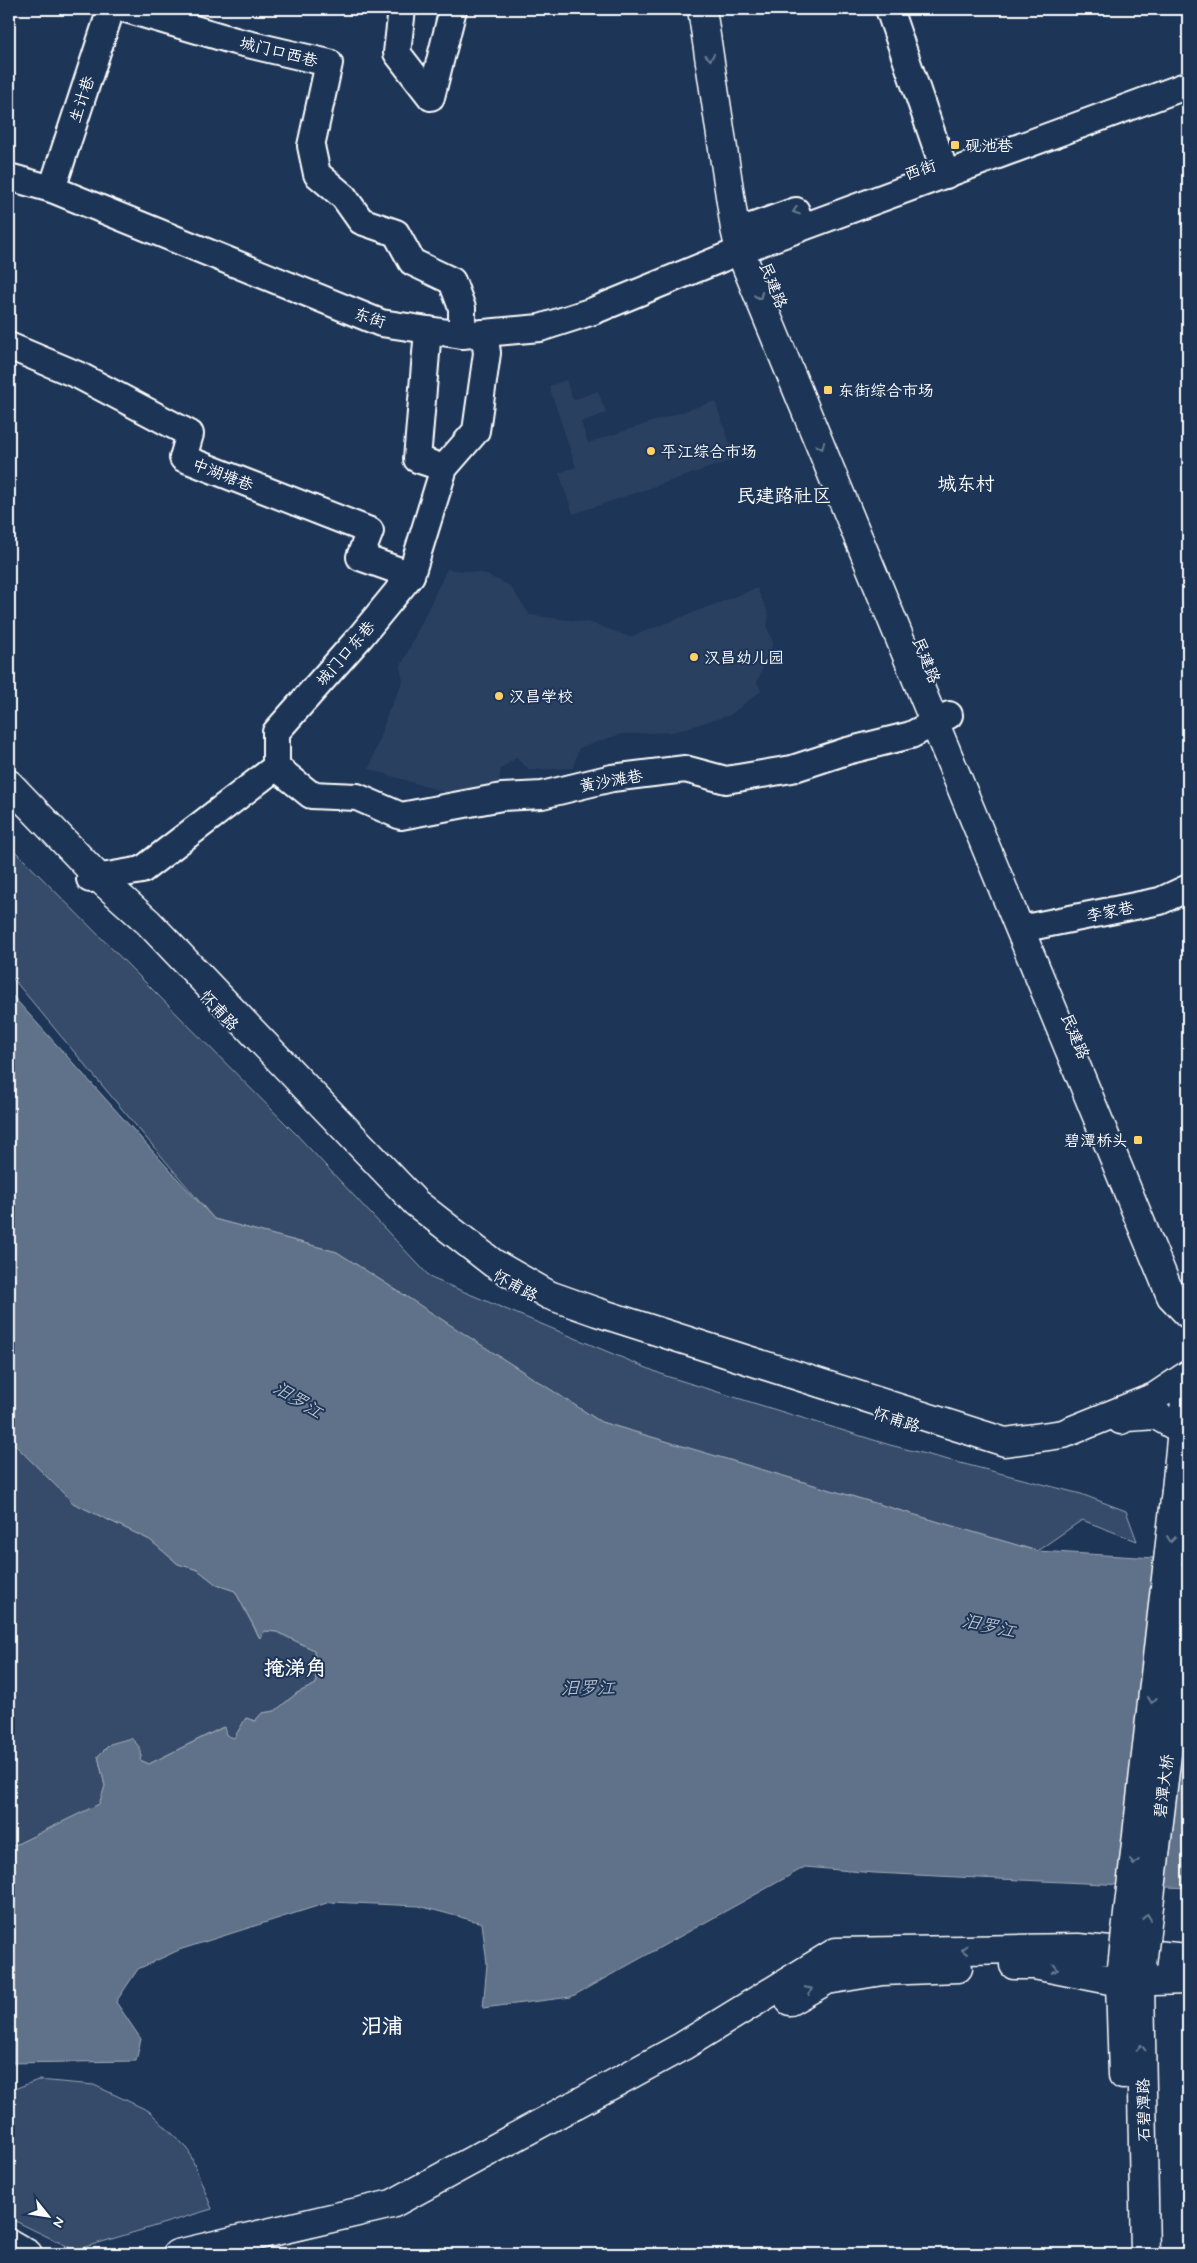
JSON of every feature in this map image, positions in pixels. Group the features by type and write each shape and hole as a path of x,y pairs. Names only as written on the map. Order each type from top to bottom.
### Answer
{"main road":[{"path":"702,9 747,237"},
{"name":"民建路","path":"721,9 747,237 942,720 1183,1290 1188,1295"},
{"path":"942,720 1171,1296 1188,1314"},
{"path":"9,784 95,878 148,922 416,1203 493,1263 549,1295 1005,1442 1063,1434 1155,1397 1188,1376"},
{"name":"怀甫路","path":"9,796 95,878 408,1208 490,1271 535,1296 590,1321 1004,1453 1066,1443 1127,1417 1156,1415 1182,1430"},
{"path":"1129,2254 1131,1974 1176,1490 1188,1394"},
{"name":"碧潭大桥","path":"1131,1974 1188,1578"},
{"path":"177,2254 392,2204 683,2046 836,1952 1078,1948 1188,1958"},
{"path":"226,2254 398,2211 828,1980 882,1972 1034,1965 1188,1980"},
{"name":"石碧潭路","path":"1131,1974 1145,2254"},
{"path":"9,2243 28,2254"}],"street":[{"name":"生计巷","path":"52,189 111,9"},
{"name":"城门口西巷","path":"126,9 235,41 329,63 311,146 317,174 344,197 360,221 396,234 412,262 452,281 473,334"},
{"path":"402,9 397,53 432,97 453,9"},
{"path":"888,9 944,168"},
{"name":"西街","path":"944,168 1188,72"},
{"name":"西街","path":"747,237 1188,85"},
{"name":"东街","path":"9,176 52,189 381,323 473,334 540,328 592,311 747,237"},
{"path":"428,330 417,458 444,468"},
{"name":"城门口东巷","path":"276,767 276,732 361,636 410,575 444,468 476,431 487,353 473,334"},
{"name":"中湖塘巷","path":"9,346 80,376 190,434 183,458 370,531 360,557 410,575"},
{"name":"黄沙滩巷","path":"276,767 311,795 357,797 401,816 502,797 542,794 612,778 648,773 684,769 726,780 792,769 847,751 888,742 942,720"},
{"path":"95,878 142,870 276,767"},
{"name":"李家巷","path":"1030,927 1160,901 1188,888"}],"shaded area":[{"name":"平江综合市场","path":"566,380 573,400 598,391 606,413 581,422 588,443 715,401 735,459 573,514 559,473 576,467 549,386"},
{"name":"汉昌学校","path":"447,569 482,573 509,585 530,615 592,623 630,637 757,588 769,615 767,627 773,643 757,682 761,691 730,715 673,732 622,734 579,748 573,768 530,770 516,758 501,769 498,789 457,796 369,769 389,710 403,681 400,668"},
{"path":"9,845 296,1134 431,1278 666,1376 890,1445 1081,1494 1126,1511 1137,1541 1082,1520 1037,1551 601,1422 337,1252 214,1219 9,974"},
{"path":"9,1439 73,1503 150,1540 178,1564 198,1570 217,1585 235,1591 259,1637 265,1631 277,1632 314,1650 316,1684 297,1693 275,1711 262,1713 255,1721 246,1718 234,1739 226,1735 223,1727 149,1764 140,1760 98,1756 105,1786 100,1804 9,1848"},
{"path":"38,2080 94,2085 149,2111 188,2149 212,2209 75,2250 9,2218 9,2091"}],"water":[{"name":"汨罗江","path":"9,992 214,1219 337,1252 601,1422 1037,1551 1188,1560 1188,1888 874,1873 805,1867 571,1997 483,2008 487,1964 482,1923 419,1906 330,1902 179,1950 138,1969 116,2002 141,2039 136,2061 9,2063 9,1848 99,1804 105,1786 98,1756 110,1744 131,1738 141,1750 140,1760 149,1764 224,1727 226,1735 234,1738 246,1718 255,1721 262,1713 275,1711 297,1693 316,1684 314,1650 277,1632 265,1631 260,1638 235,1591 217,1585 198,1570 178,1564 150,1540 73,1503 9,1439"}],"place":[{"name":"砚池巷","path":"955,145"},
{"name":"东街综合市场","path":"828,390"},
{"name":"平江综合市场","path":"651,451"},
{"name":"汉昌幼儿园","path":"694,657"},
{"name":"汉昌学校","path":"499,696"},
{"name":"碧潭桥头","path":"1138,1140"}],"district":[{"name":"城东村","path":"966,483"},
{"name":"民建路社区","path":"784,495"},
{"name":"掩涕角","path":"295,1668"},
{"name":"汨浦","path":"382,2026"}]}
